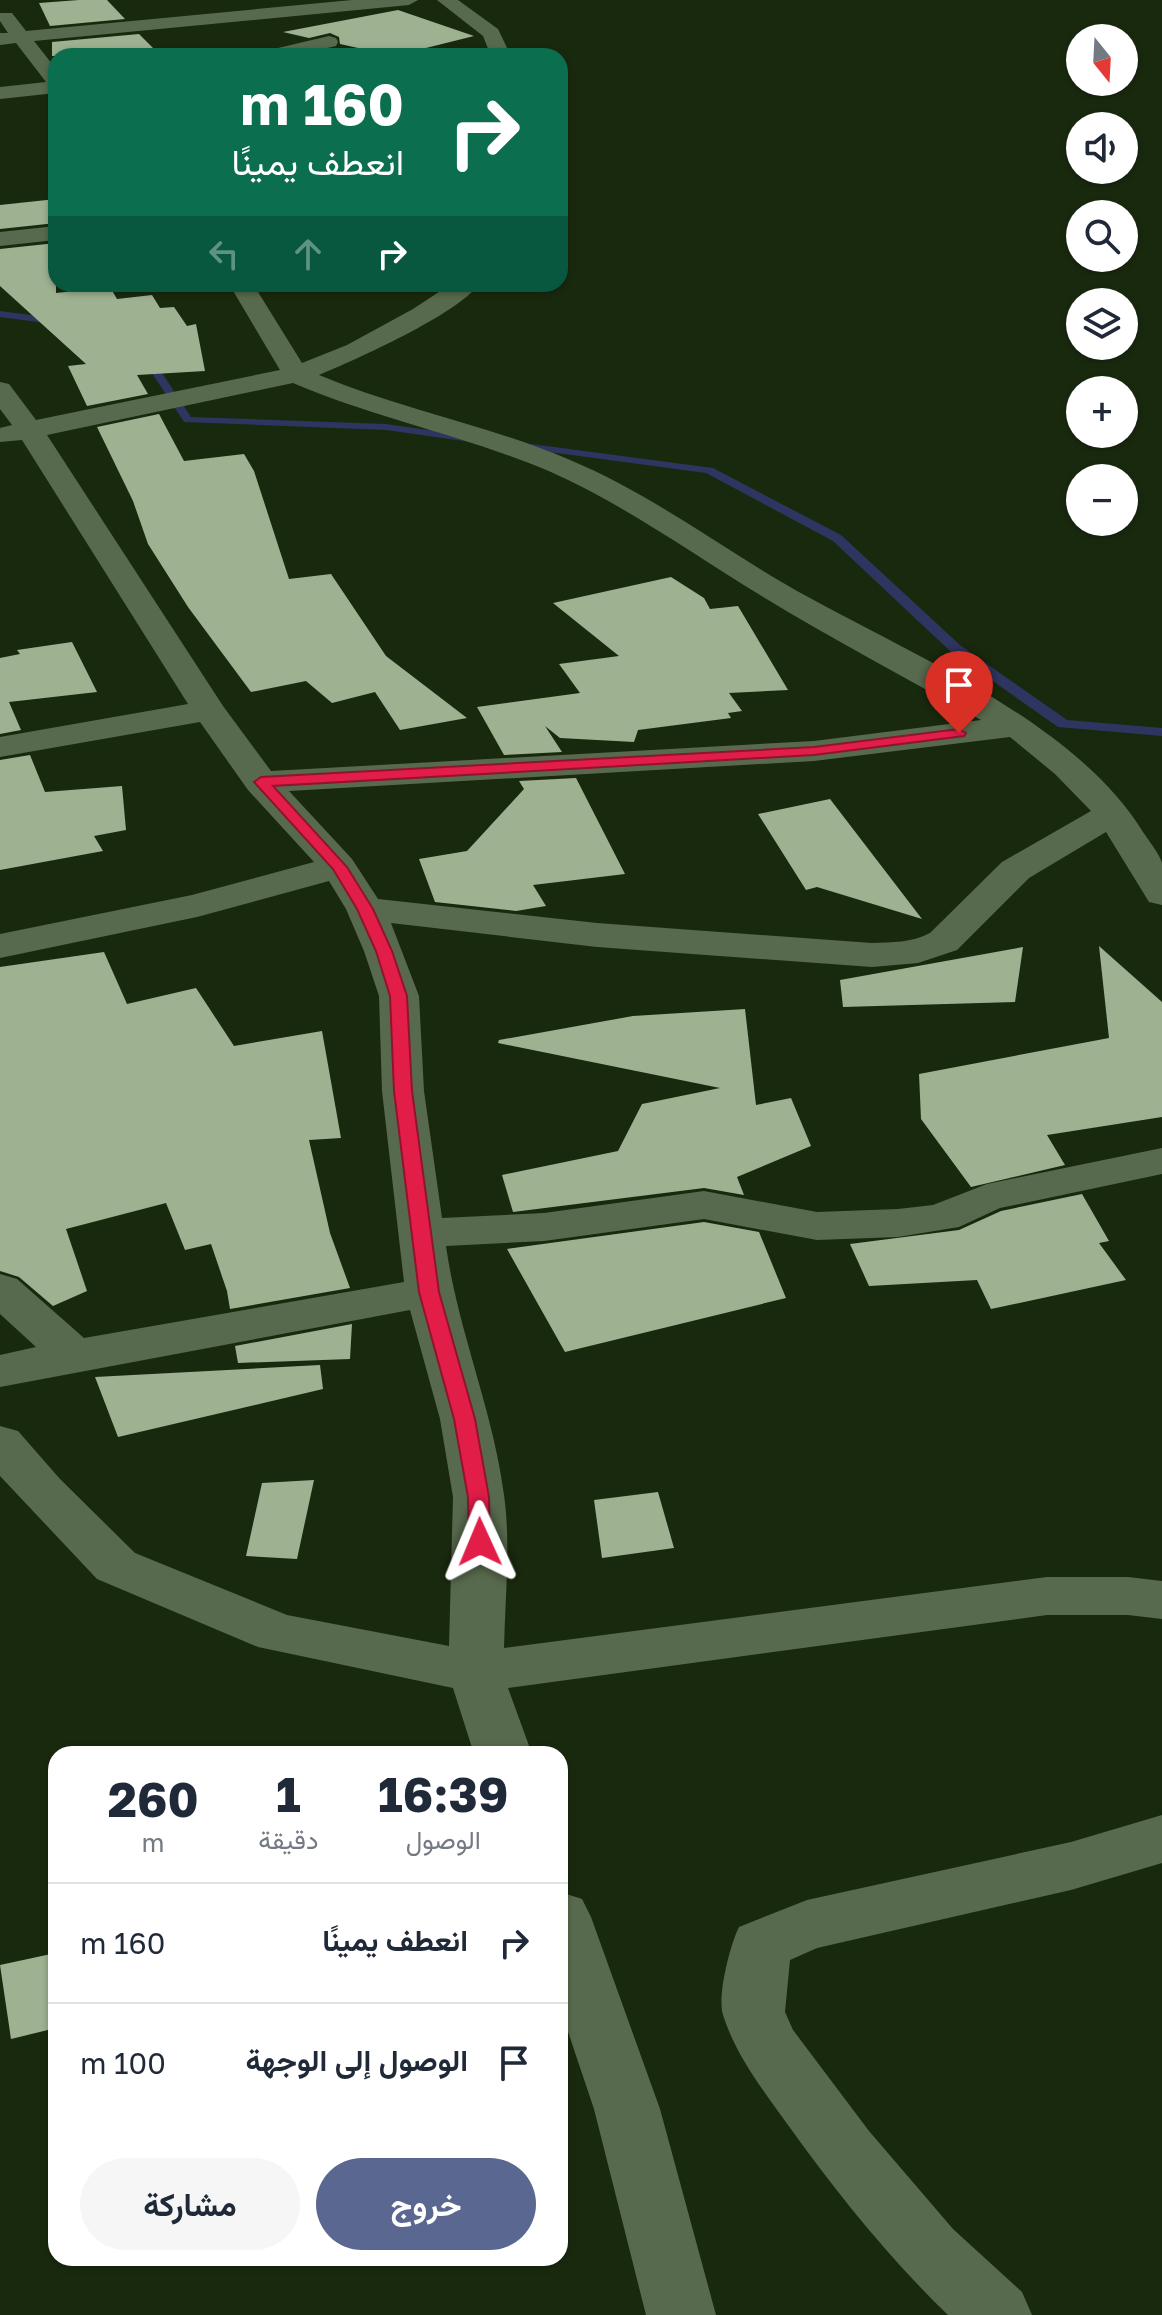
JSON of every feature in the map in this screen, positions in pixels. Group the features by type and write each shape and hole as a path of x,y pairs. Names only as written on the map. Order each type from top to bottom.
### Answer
{"street":[{"path":"0,39 409,0"},
{"path":"446,0 491,33 498,48"},
{"path":"0,10 48,73"},
{"path":"303,48 329,42"},
{"path":"0,93 48,85"},
{"path":"0,239 48,234"},
{"path":"246,292 296,375 343,395 468,432 560,466 610,490 773,590 1017,726 1067,767 1114,814 1162,894"},
{"path":"16,434 296,375 356,350 455,292"},
{"path":"0,390 16,434 261,782 339,867 365,909 384,951 399,996 403,1091 429,1292 465,1419 479,1497 480,1564 475,1672 500,1746"},
{"path":"0,747 209,710"},
{"path":"261,782 814,751 1017,726"},
{"path":"365,909 597,935 857,954 902,954 935,946 964,922 1002,881 1041,851 1114,814"},
{"path":"0,946 197,906 339,867"},
{"path":"422,1233 560,1226 605,1221 680,1206 704,1205 817,1226 898,1223 943,1217 987,1197 1162,1161"},
{"path":"0,1289 74,1355"},
{"path":"0,1371 429,1292"},
{"path":"0,1443 42,1492 116,1566 277,1633 475,1672 1047,1596 1128,1596 1162,1600"},
{"path":"997,2315 920,2240 846,2152 770,2049 753,2012 761,1945 807,1925 1071,1866 1162,1839"},
{"path":"568,1940 627,2109 681,2315"}],"building":[{"path":"107,0 125,19 50,26 39,3"},
{"path":"398,10 474,36 426,48 358,48 340,44 339,37 330,33 309,38 283,32"},
{"path":"139,34 153,48 52,48 52,42"},
{"path":"48,200 48,224 0,229 0,205"},
{"path":"48,244 48,292 113,292 117,299 152,295 160,308 174,307 187,326 196,324 205,371 137,375 148,394 87,406 68,366 86,364 0,286 0,249"},
{"path":"159,414 184,461 244,454 254,471 289,579 331,574 386,656 467,718 400,730 375,692 332,703 306,681 251,692 188,607 148,544 133,501 97,427"},
{"path":"671,577 704,598 710,609 738,606 788,690 729,693 742,711 728,713 731,718 638,730 634,742 560,738 545,726 562,752 504,755 477,707 580,693 559,664 619,656 553,603"},
{"path":"72,642 97,692 9,702 21,730 0,734 0,658 20,654 17,650"},
{"path":"30,755 45,792 122,786 126,830 94,836 103,851 0,870 0,760"},
{"path":"576,778 625,874 533,885 546,906 516,911 435,902 419,859 467,851 524,789 519,781"},
{"path":"830,799 922,919 817,887 806,890 758,814"},
{"path":"1099,946 1162,1002 1162,1117 1047,1135 1065,1165 971,1187 921,1119 919,1074 1109,1038"},
{"path":"1023,947 1015,1002 843,1007 840,980"},
{"path":"104,952 127,1004 196,988 234,1046 322,1031 341,1138 309,1140 330,1233 350,1288 230,1309 211,1244 185,1250 166,1203 66,1229 87,1291 53,1306 19,1277 0,1271 0,967"},
{"path":"745,1009 756,1105 791,1098 811,1146 737,1177 744,1195 704,1188 513,1212 502,1175 618,1151 642,1104 720,1088 498,1043 499,1040 633,1016"},
{"path":"1082,1194 1109,1241 1099,1243 1126,1280 991,1309 977,1280 869,1286 850,1244 959,1230 1001,1211"},
{"path":"704,1222 759,1232 786,1298 565,1352 507,1249"},
{"path":"352,1324 350,1359 238,1363 235,1346"},
{"path":"320,1365 323,1389 118,1437 95,1377"},
{"path":"314,1480 297,1559 246,1556 262,1483"},
{"path":"658,1492 674,1548 602,1558 594,1500"},
{"path":"48,1955 48,2030 11,2039 0,1965"}],"waterway":[{"path":"0,314 61,322"},
{"path":"145,355 188,420 386,427 471,439"},
{"path":"516,445 709,470 837,538 955,648 1063,724 1162,732"}],"route":[{"path":"480,1542 479,1497 465,1419 429,1292 403,1091 399,996 384,951 365,909 339,867 261,782 814,751 959,733"}]}
